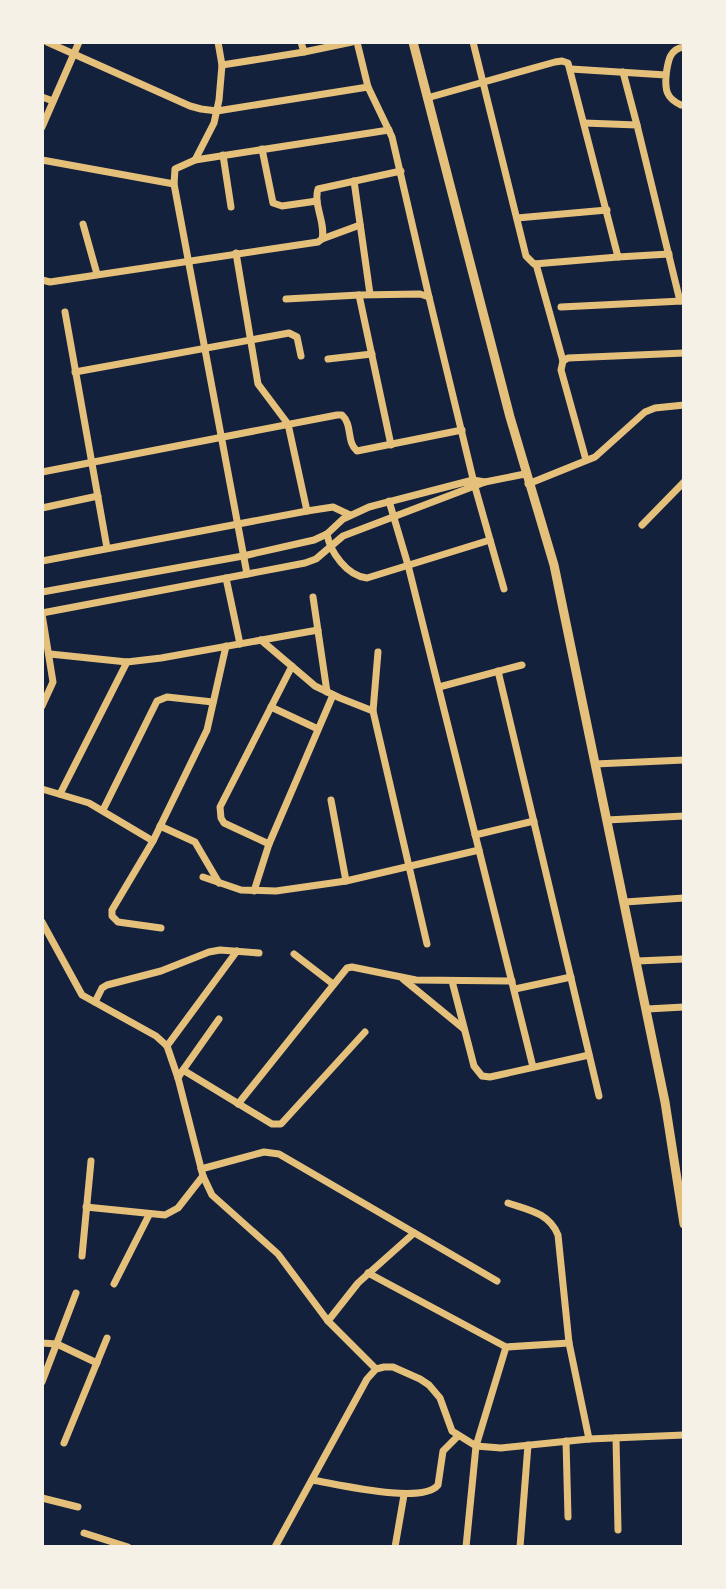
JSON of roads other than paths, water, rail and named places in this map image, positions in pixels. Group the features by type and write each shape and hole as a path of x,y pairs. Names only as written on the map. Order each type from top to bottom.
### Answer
{"street":[{"path":"47,42 190,106 217,111 368,87"},
{"path":"42,127 79,42"},
{"path":"195,159 214,123 217,111 222,65 218,42"},
{"path":"301,42 304,52"},
{"path":"222,65 355,42 368,87 389,130 401,172 474,484 504,589"},
{"path":"413,42 525,474 554,565 666,1102 684,1224"},
{"path":"473,42 529,262 536,264 669,254"},
{"path":"684,47 676,48 672,52 665,90 669,98 682,106 684,116"},
{"path":"427,98 555,62 568,63 618,257"},
{"path":"570,69 666,75"},
{"path":"561,307 682,301 624,72"},
{"path":"42,97 54,101"},
{"path":"584,123 637,125"},
{"path":"247,574 174,184 175,169 195,159 389,130"},
{"path":"262,149 272,203 282,206 317,201"},
{"path":"223,155 231,207"},
{"path":"42,160 174,184"},
{"path":"322,239 324,231 317,201 318,190 401,172"},
{"path":"354,181 370,294"},
{"path":"517,218 607,210"},
{"path":"83,224 97,274"},
{"path":"42,281 50,282 318,242 360,225"},
{"path":"236,253 258,384 288,425 307,511"},
{"path":"536,264 563,361 561,370 586,460"},
{"path":"286,299 370,294 420,294 429,297"},
{"path":"359,295 391,445"},
{"path":"65,312 107,548"},
{"path":"75,372 203,347 294,333 299,342 301,356"},
{"path":"563,361 568,358 684,353"},
{"path":"328,359 372,354"},
{"path":"528,484 607,449 645,412 655,408 684,405"},
{"path":"42,472 342,415 348,421 354,449 363,451 461,430"},
{"path":"42,592 243,556 314,540 327,534 350,515 389,501 525,474"},
{"path":"642,525 684,482"},
{"path":"42,706 53,672 42,613 316,559 343,536 474,484"},
{"path":"42,508 98,496"},
{"path":"389,501 408,565 533,1067"},
{"path":"42,561 333,507 350,515"},
{"path":"327,534 329,548 354,575 361,578 490,540"},
{"path":"226,578 240,644"},
{"path":"254,891 269,844 330,694 313,597"},
{"path":"50,654 127,662 318,630"},
{"path":"261,640 315,686 373,711"},
{"path":"161,928 118,922 112,916 112,910 153,841 202,741 226,646"},
{"path":"377,652 373,711 427,944"},
{"path":"60,794 127,662"},
{"path":"439,687 523,665"},
{"path":"269,844 224,823 220,807 292,666"},
{"path":"498,671 599,1096"},
{"path":"103,810 157,701 167,697 213,702"},
{"path":"271,707 318,729"},
{"path":"595,764 684,760"},
{"path":"42,789 89,803 153,841"},
{"path":"331,800 346,881"},
{"path":"607,820 684,816"},
{"path":"475,835 534,821"},
{"path":"160,826 195,842 219,883"},
{"path":"203,877 254,891 276,891 346,881 479,850"},
{"path":"625,902 684,898"},
{"path":"42,924 78,989 95,1002 156,1035 167,1046 178,1078 202,1173 212,1195 286,1263 328,1321 376,1369"},
{"path":"95,1002 102,988 112,982 161,971 209,952 220,950 259,953"},
{"path":"167,1046 237,951"},
{"path":"294,954 333,984"},
{"path":"637,961 684,960"},
{"path":"238,1104 347,968 403,979 513,985 571,977"},
{"path":"403,979 465,1030"},
{"path":"452,981 474,1066 482,1076 490,1077 589,1055"},
{"path":"647,1009 684,1007"},
{"path":"178,1078 219,1019"},
{"path":"183,1070 272,1124 281,1124 365,1032"},
{"path":"86,1207 159,1216 172,1213 202,1173 264,1152 279,1154 497,1281"},
{"path":"82,1256 91,1161"},
{"path":"508,1203 541,1214 554,1226 559,1245 569,1343 589,1439"},
{"path":"114,1284 149,1215"},
{"path":"328,1321 368,1273 414,1233"},
{"path":"368,1273 506,1347 569,1343"},
{"path":"42,1382 76,1293"},
{"path":"64,1443 107,1338"},
{"path":"42,1343 57,1344 97,1363"},
{"path":"466,1547 476,1446 506,1347"},
{"path":"275,1547 367,1379 376,1369 393,1367 429,1385 440,1398 448,1423 458,1436 476,1446 501,1448 589,1439 684,1435"},
{"path":"312,1480 404,1495 429,1492 435,1489 439,1479 443,1451 458,1436"},
{"path":"616,1438 618,1530"},
{"path":"566,1441 568,1517"},
{"path":"520,1547 528,1445"},
{"path":"395,1547 404,1495"},
{"path":"42,1498 78,1507"},
{"path":"84,1533 128,1547"}]}
